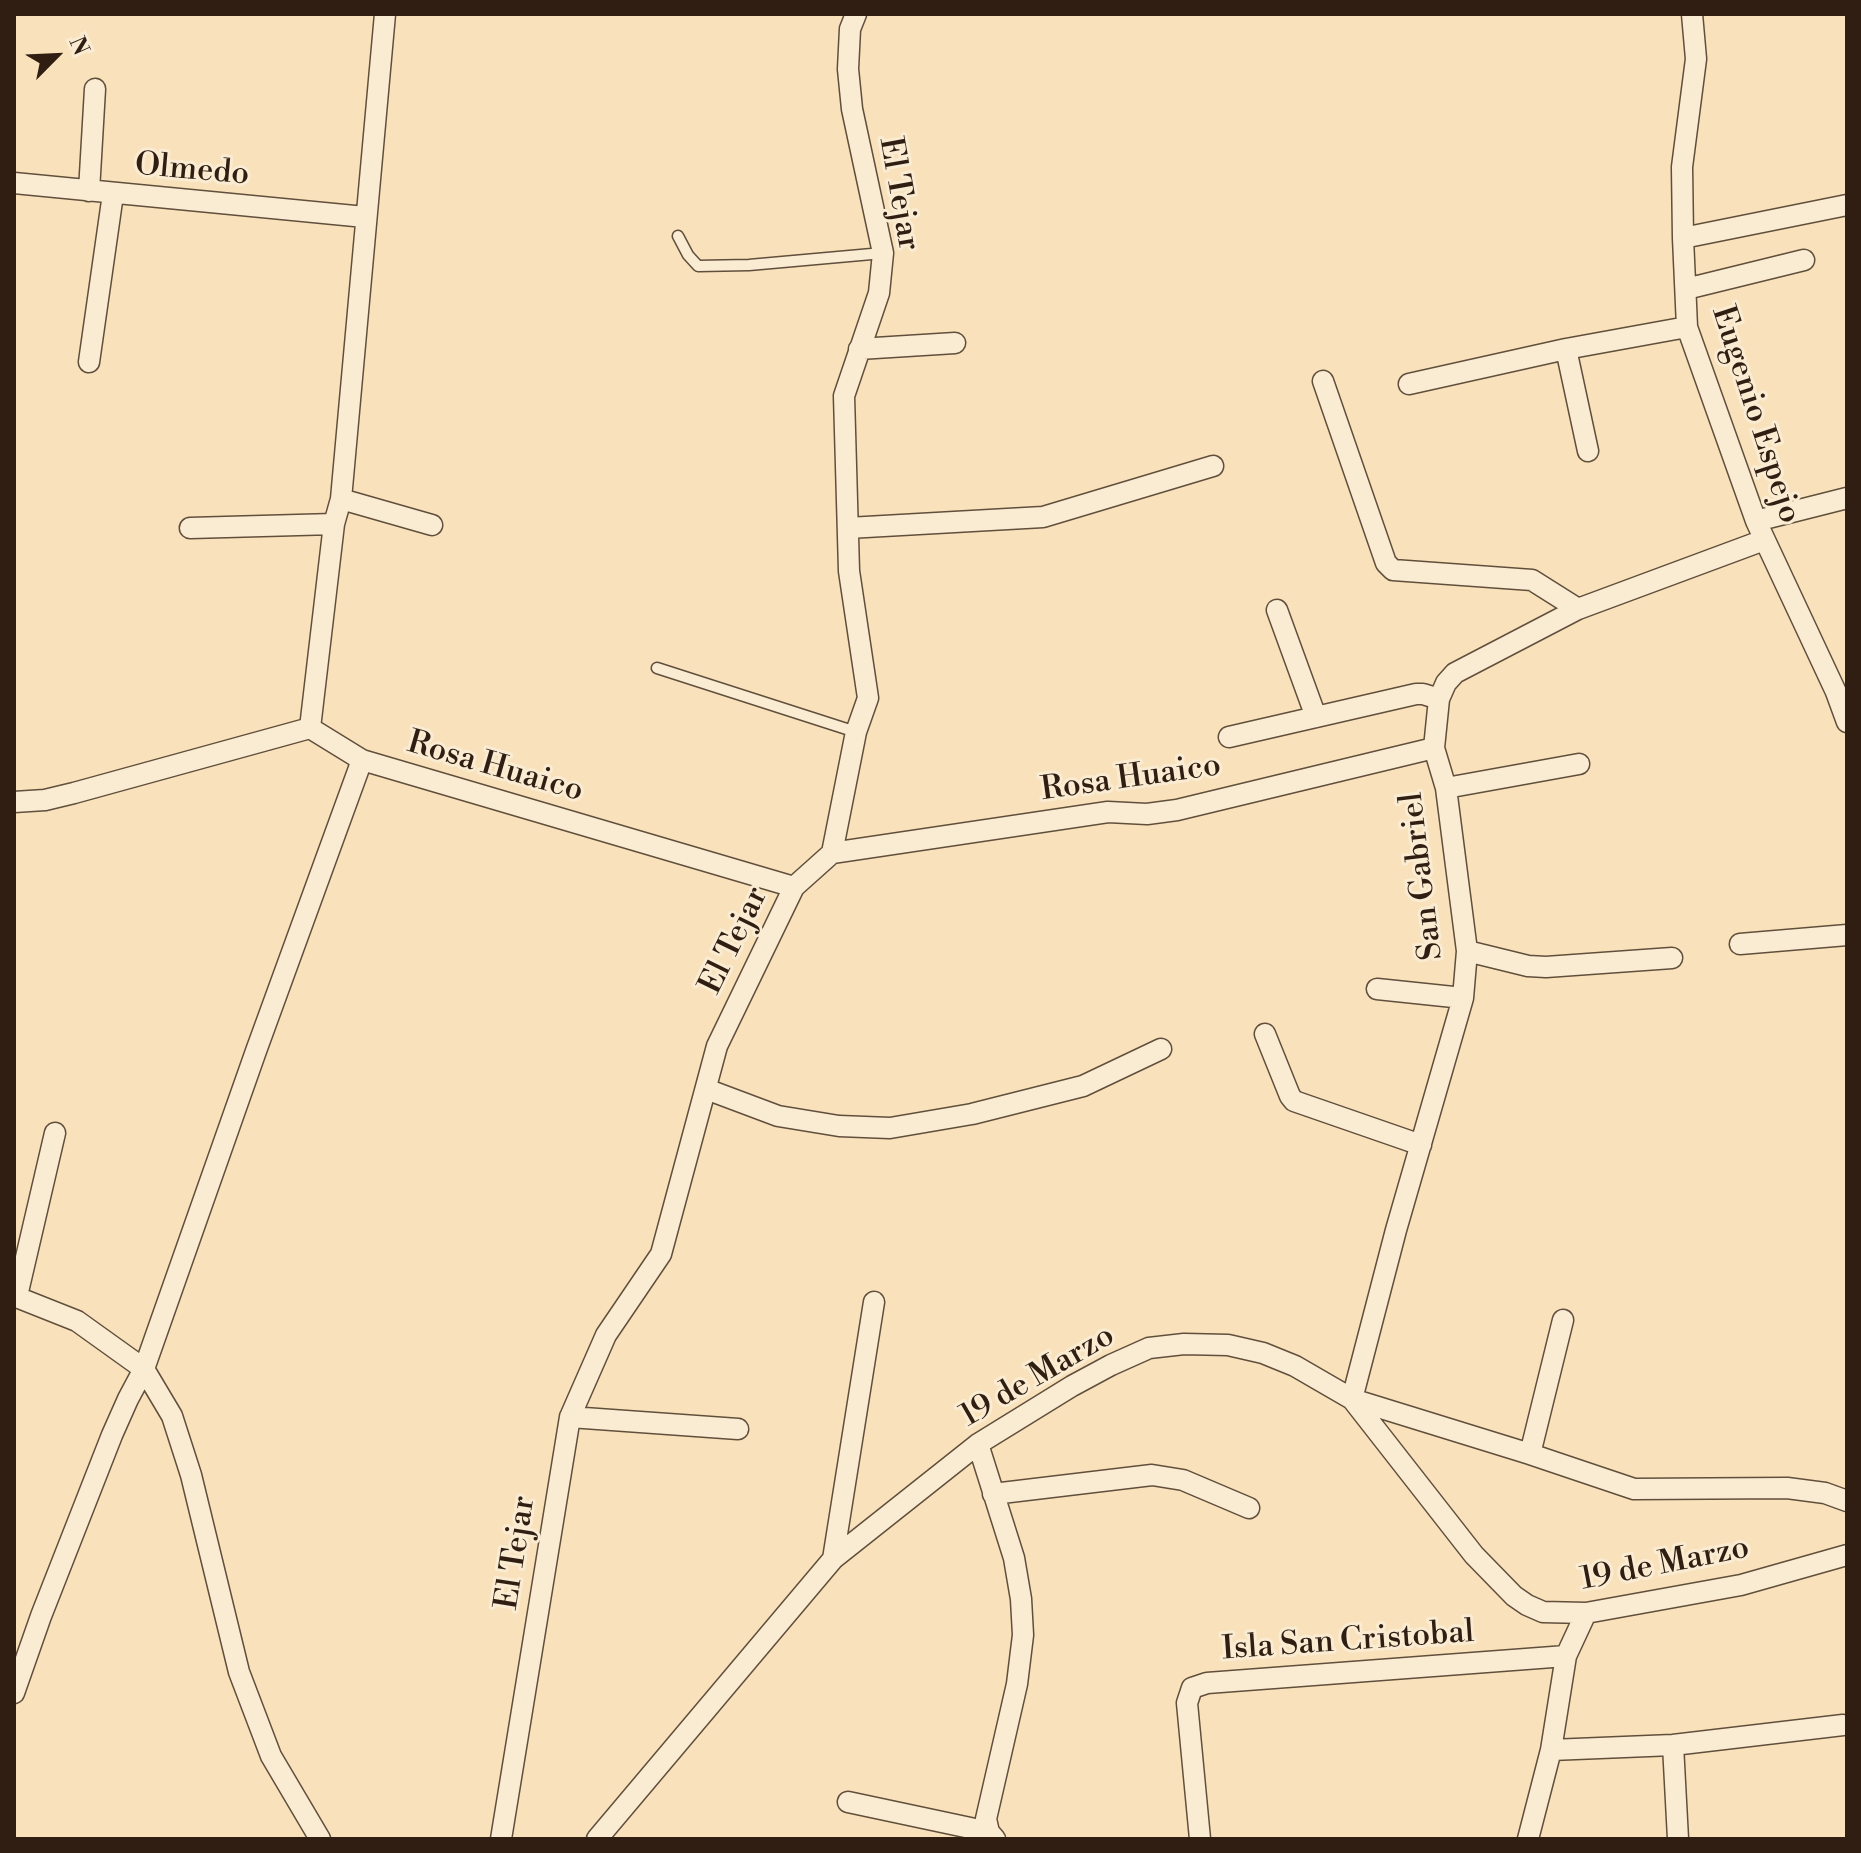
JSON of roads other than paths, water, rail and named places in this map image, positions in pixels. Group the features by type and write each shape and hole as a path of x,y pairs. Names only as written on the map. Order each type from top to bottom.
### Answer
{"street":[{"path":"14,802 45,800 74,793 310,728 334,524 341,499 385,14"},
{"name":"El Tejar","path":"501,1839 570,1417 606,1335 661,1254 717,1046 794,887 832,853 856,732 868,698 849,571 844,396 879,293 883,253 852,109 848,69 850,29 856,14"},
{"name":"Eugenio Espejo","path":"1692,14 1696,59 1682,167 1687,327 1760,530 1847,722"},
{"path":"89,191 95,89"},
{"name":"Olmedo","path":"14,183 365,217"},
{"path":"89,362 113,194"},
{"path":"1683,238 1847,205"},
{"path":"1686,289 1804,260"},
{"path":"1409,384 1566,349 1687,327"},
{"path":"859,349 955,343"},
{"path":"1566,349 1588,451"},
{"path":"1323,381 1386,563 1393,570 1532,580 1578,609"},
{"path":"848,528 1043,517 1213,466"},
{"path":"1229,737 1416,694 1439,699 1446,683 1455,673 1578,609 1760,530 1847,498"},
{"path":"341,499 432,525"},
{"path":"190,528 334,524"},
{"path":"1277,610 1316,717"},
{"name":"San Gabriel","path":"1352,1399 1463,998 1467,951 1446,788 1434,748 1439,699"},
{"name":"Rosa Huaico","path":"310,728 362,760 794,887"},
{"name":"Rosa Huaico","path":"832,853 1108,812 1147,814 1177,810 1434,748"},
{"path":"14,1693 41,1616 128,1399 142,1373 362,760"},
{"path":"1446,788 1579,764"},
{"path":"1740,944 1847,935"},
{"path":"1467,951 1528,966 1546,967 1672,958"},
{"path":"1377,989 1463,998"},
{"path":"1265,1034 1294,1101 1421,1145"},
{"path":"706,1089 778,1116 839,1126 890,1128 972,1114 1083,1086 1161,1049"},
{"path":"55,1133 16,1296 77,1321 142,1373 172,1416 191,1475 239,1672 271,1756 320,1839"},
{"path":"833,1559 874,1302"},
{"path":"1530,1454 1563,1320"},
{"name":"19 de Marzo","path":"597,1839 833,1559 982,1457 1049,1400 1111,1365 1149,1348 1184,1344 1228,1345 1263,1353 1295,1366 1352,1399 1474,1555 1514,1596 1543,1612 1585,1616 1741,1585 1847,1555"},
{"path":"1352,1399 1634,1489 1787,1488 1825,1493 1847,1501"},
{"path":"570,1417 738,1429"},
{"path":"982,1457 1014,1558 1023,1635 1017,1684 986,1819 992,1836"},
{"path":"993,1494 1152,1475 1183,1480 1249,1508"},
{"path":"1528,1839 1551,1750 1567,1653 1585,1616"},
{"name":"Isla San Cristobal","path":"1200,1839 1187,1703 1192,1688 1207,1683 1567,1653"},
{"path":"1551,1750 1673,1745 1843,1725"},
{"path":"1673,1745 1678,1839"},
{"path":"848,1802 992,1836"}],"lane":[{"path":"678,236 698,266 749,265 883,253"},
{"path":"657,668 856,732"}]}
